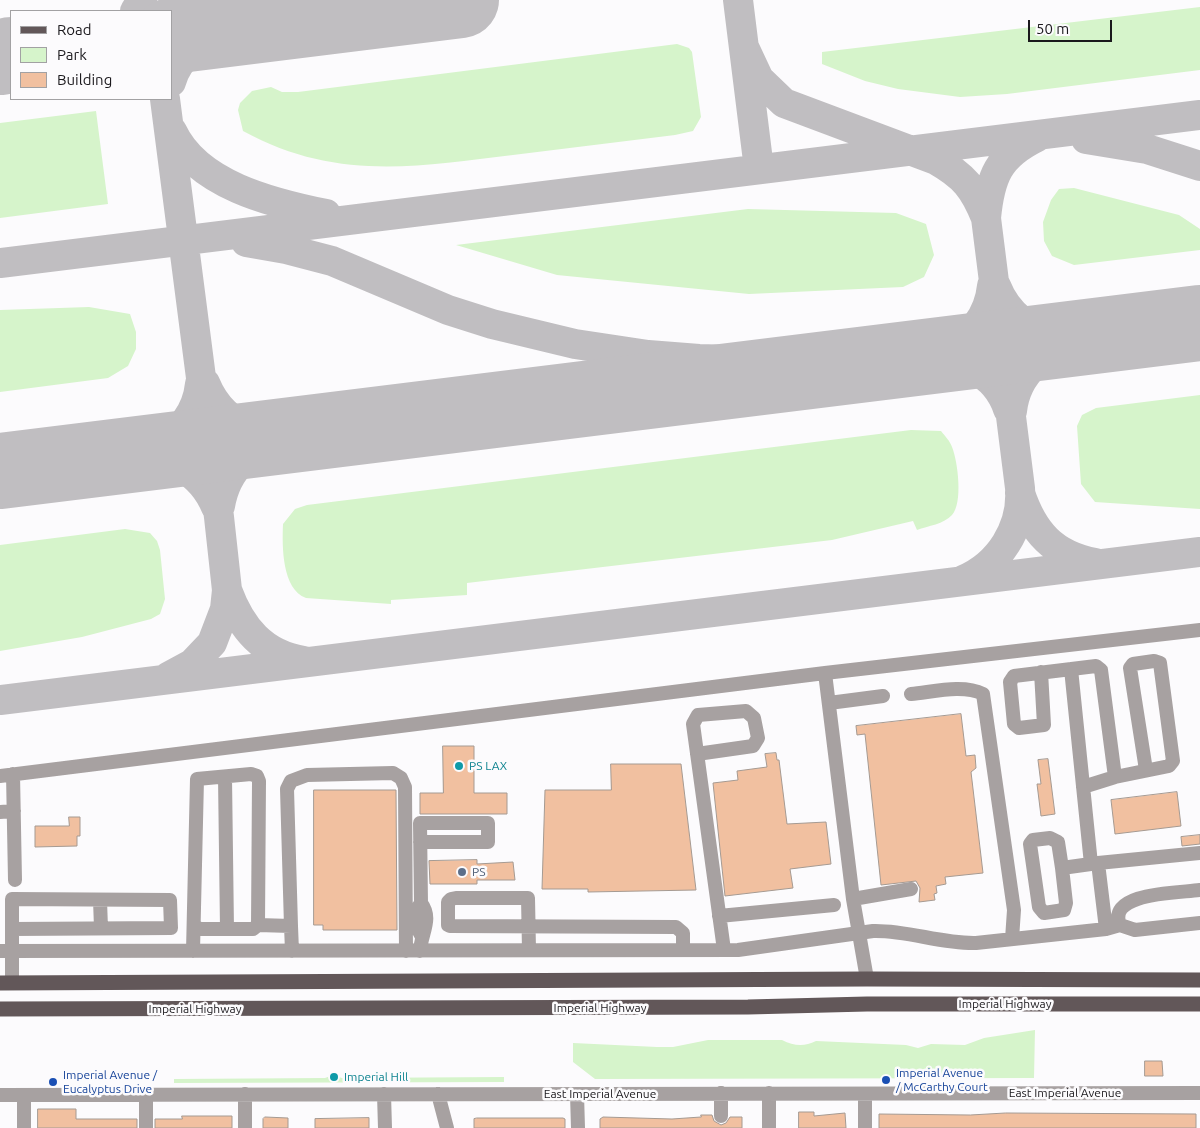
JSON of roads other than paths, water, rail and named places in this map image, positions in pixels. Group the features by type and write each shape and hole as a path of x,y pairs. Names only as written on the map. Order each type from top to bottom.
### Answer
{"main road":[{"name":"Imperial Highway","path":"6,983 867,979 1200,980"},
{"path":"867,979 868,1004"},
{"name":"Imperial Highway","path":"0,1009 1200,1004"}],"street":[{"path":"14,880 7,812 7,775 825,673 1200,630"},
{"path":"1083,787 1115,777 1169,766 1173,761 1160,663 1154,661 1133,664 1130,668 1146,770"},
{"path":"1041,672 1096,666 1101,670 1115,777"},
{"path":"1071,669 1083,787 1106,929"},
{"path":"825,673 852,899 867,979"},
{"path":"911,694 974,690 983,694 1014,910 1012,939"},
{"path":"829,704 883,696"},
{"path":"697,754 754,746 758,738 754,718 746,711 698,716 693,724 697,754 719,916 724,950"},
{"path":"292,951 287,789 291,781 307,775 393,773 401,778 405,787 406,950"},
{"path":"193,951 195,782 197,779 251,774 257,776 259,781 258,924 253,929 227,924 199,929 194,924"},
{"path":"225,777 227,924"},
{"path":"420,842 488,842 488,823 420,823 420,842 421,903 426,910 427,921 427,926 421,935 420,950"},
{"path":"1050,838 1058,842 1062,868 1066,902 1064,910 1044,913 1039,907 1030,844 1033,840 1050,838"},
{"path":"1062,868 1200,853"},
{"path":"852,899 911,889"},
{"path":"1120,925 1117,918 1118,911 1131,899 1200,890"},
{"path":"529,950 528,927 528,898 451,899 448,908 448,925 450,926 528,927 676,927 683,933 683,950"},
{"path":"6,983 6,951 12,929 12,899 170,900 171,928 12,929"},
{"path":"100,900 101,928"},
{"path":"719,916 834,905"},
{"path":"6,951 724,950 758,949 888,930 968,943 1106,929 1120,925 1135,930 1200,923"},
{"path":"258,924 291,926"},
{"path":"605,927 605,950"},
{"path":"721,1093 721,1120"},
{"path":"769,1093 769,1128"},
{"name":"East Imperial Avenue","path":"0,1095 1200,1093"},
{"path":"146,1094 146,1128"},
{"path":"245,1094 245,1128"},
{"path":"384,1094 385,1128"},
{"path":"438,1094 447,1128"},
{"path":"578,1094 578,1128"},
{"path":"865,1128 866,1094"},
{"path":"24,1095 24,1128"}],"place":[{"name":"PS LAX","path":"459,766"},
{"name":"PS","path":"462,872"},
{"name":"Imperial Hill","path":"334,1077"},
{"name":"Imperial Avenue / McCarthy Court","path":"886,1080"},
{"name":"Imperial Avenue / Eucalyptus Drive","path":"53,1082"}]}
